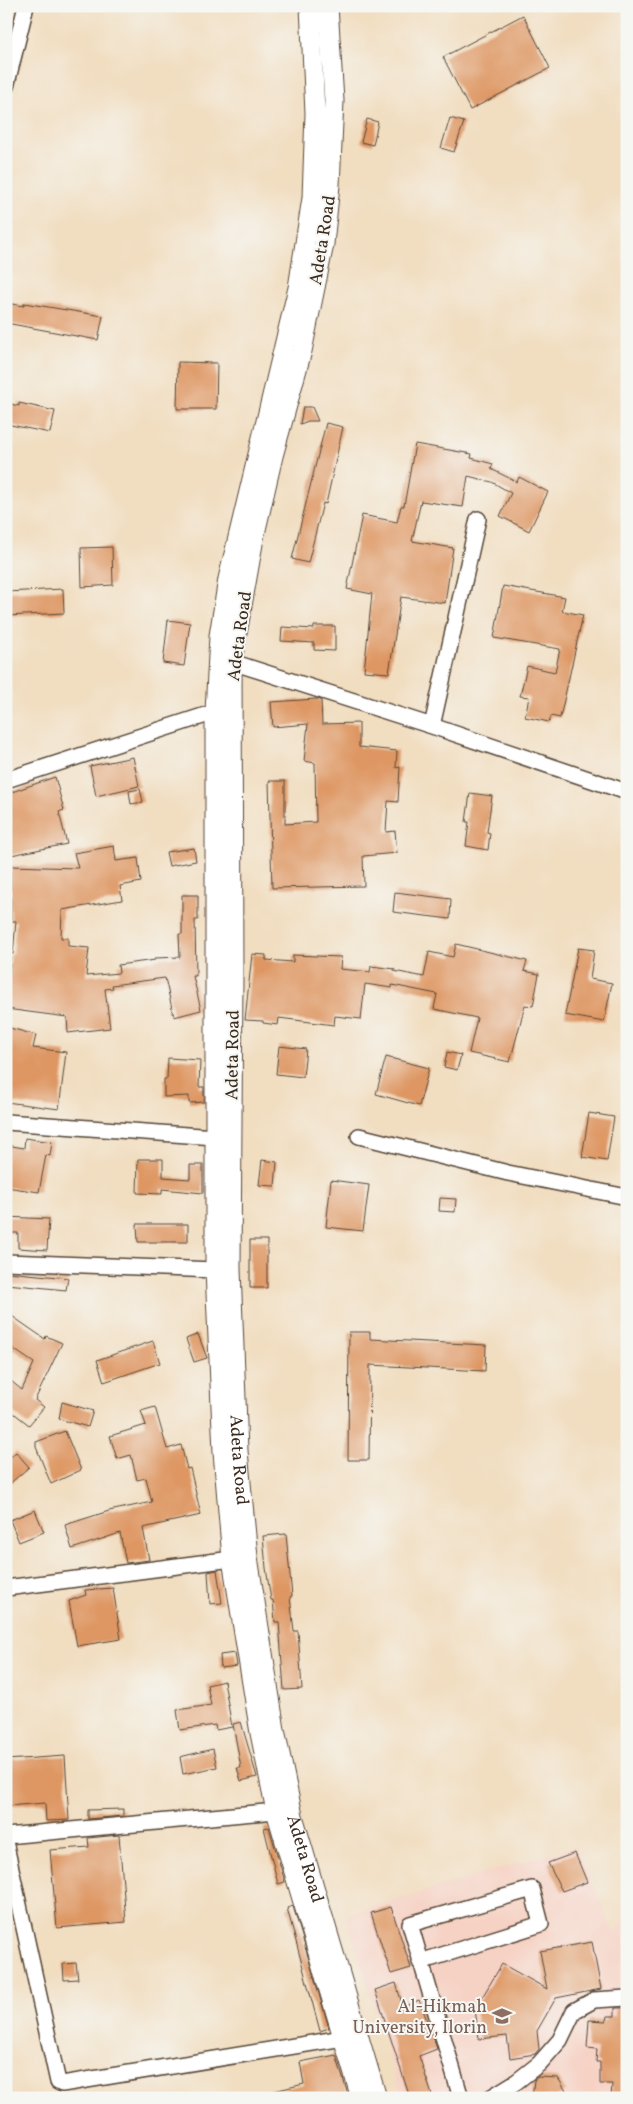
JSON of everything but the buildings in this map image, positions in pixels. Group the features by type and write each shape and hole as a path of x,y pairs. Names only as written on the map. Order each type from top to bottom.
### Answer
{"main road":[{"name":"Adeta Road","path":"310,6 321,29 334,101 330,184 324,244 302,351 273,456 256,529 232,662 233,974 231,1269 238,1451 248,1557 275,1730 293,1816 378,2098"},
{"name":"Adeta Road","path":"328,6 321,29 315,113 312,198 298,288 228,579 219,636 215,712 215,1270 223,1452 232,1559 260,1733 276,1811 361,2098"}],"street":[{"path":"6,87 26,6"},
{"path":"432,726 478,519"},
{"path":"232,662 432,726 627,792"},
{"path":"6,780 215,712"},
{"path":"6,1122 215,1137"},
{"path":"359,1136 508,1174 627,1197"},
{"path":"6,1262 215,1270"},
{"path":"6,1588 232,1559"},
{"path":"6,1836 276,1811"},
{"path":"6,1846 58,2082 62,2084 343,2038"},
{"path":"420,1962 541,1924 532,1889 410,1924 420,1962 461,2098"},
{"path":"490,2098 516,2082 539,2064 560,2040 574,2011 594,2000 627,1998"}],"shaded area":[{"name":"Al-Hikmah University, Ilorin","path":"575,1846 615,1933 627,1916 627,2098 402,2098 346,1915"}],"place":[{"name":"Al-Hikmah University, Ilorin","path":"502,2016"}]}
